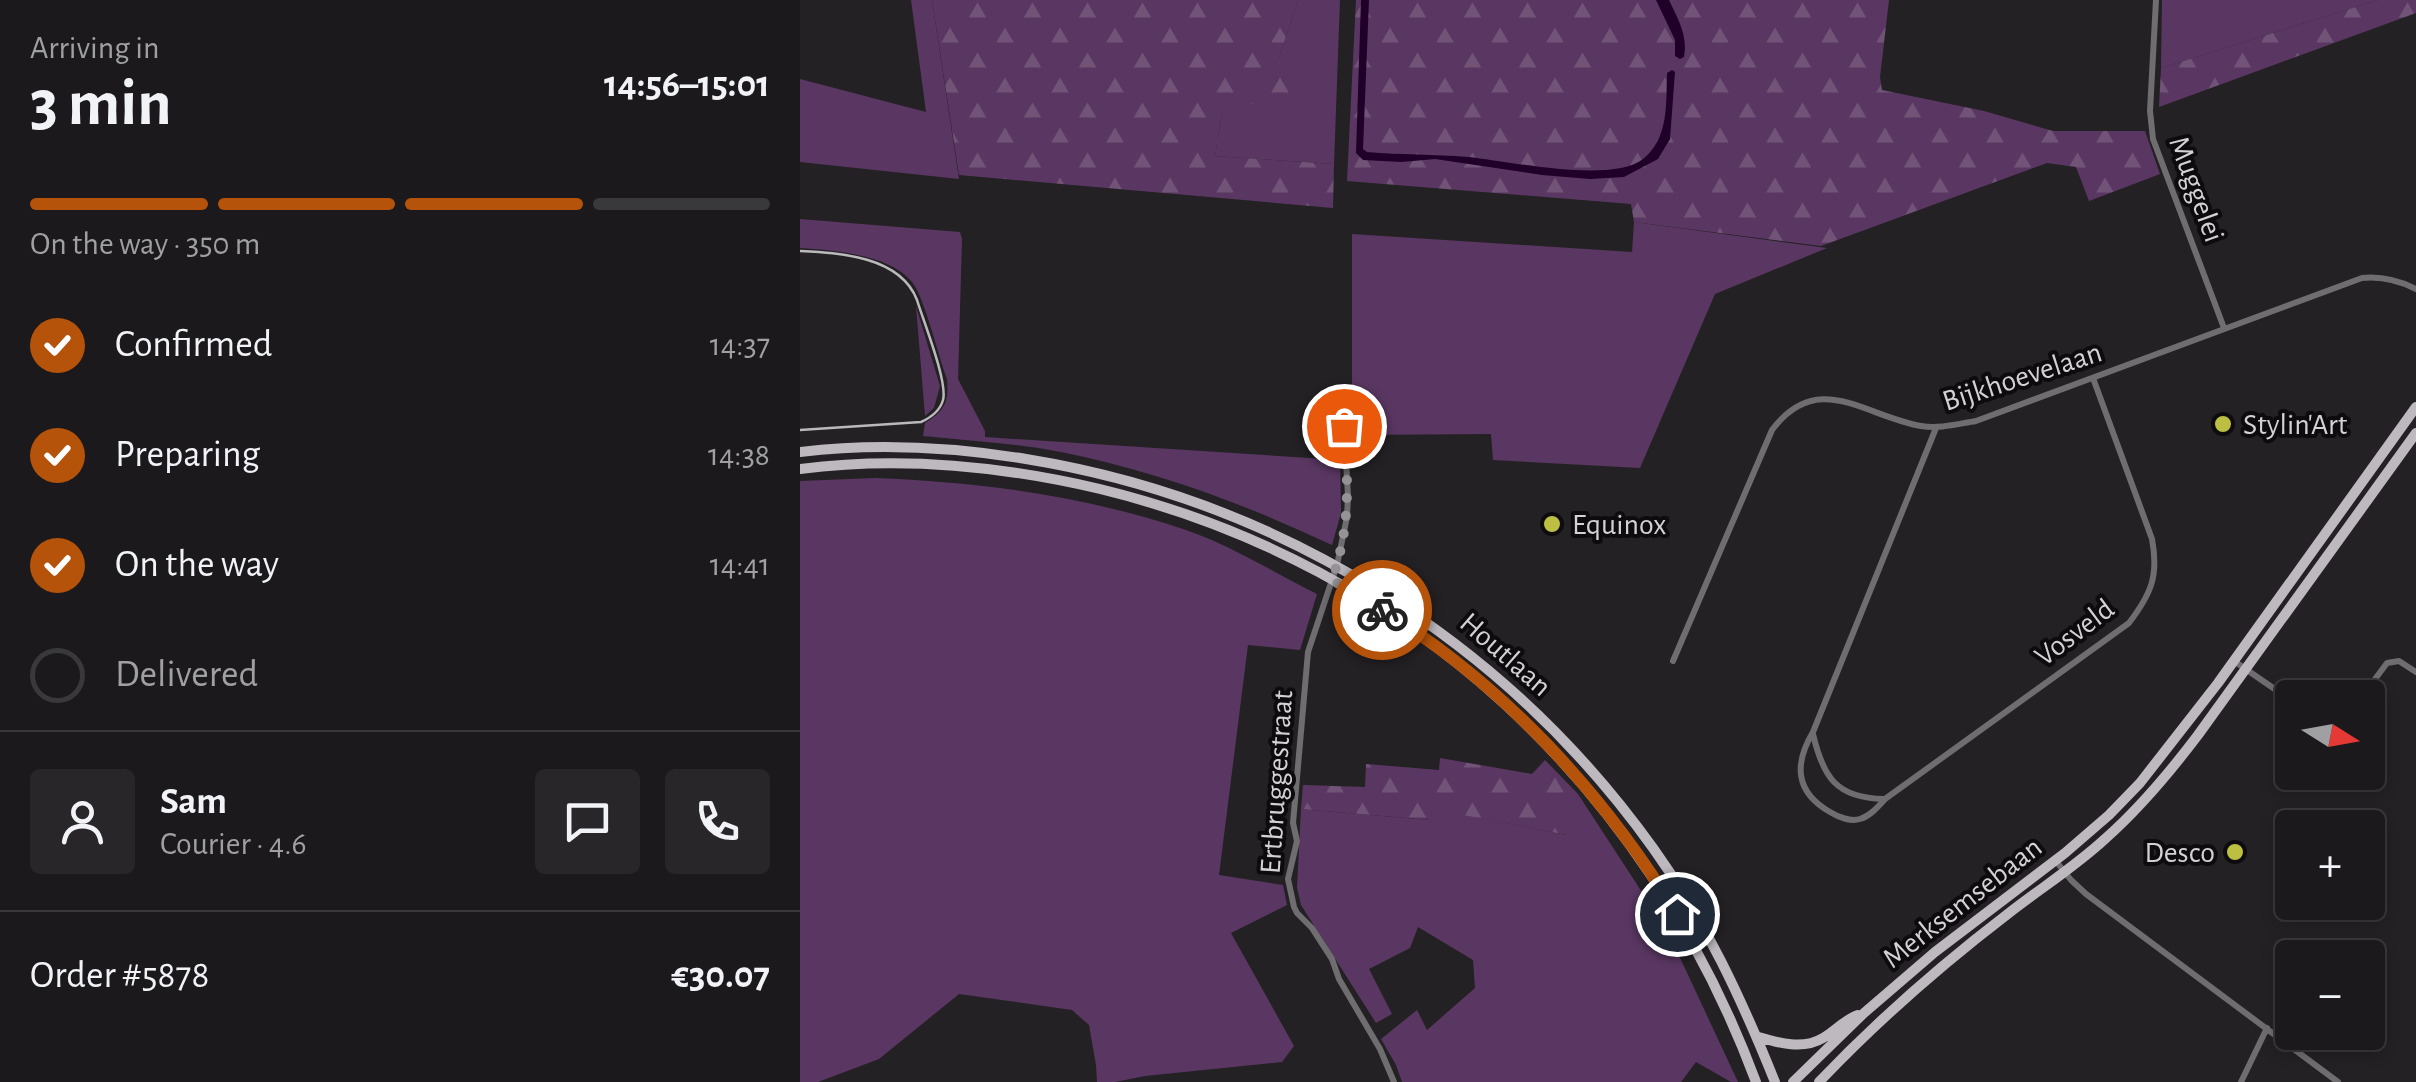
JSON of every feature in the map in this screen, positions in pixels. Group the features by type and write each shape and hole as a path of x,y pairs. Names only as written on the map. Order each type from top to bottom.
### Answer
{"main road":[{"name":"Merksemsebaan","path":"1793,1082 1864,1013 2108,815 2161,760 2416,407"},
{"name":"Merksemsebaan","path":"1819,1082 1891,1011 2127,818 2173,769 2416,433"},
{"name":"Houtlaan","path":"800,452 881,448 1010,456 1165,491 1267,530 1337,565 1426,620 1528,704 1594,773 1654,849 1728,974 1775,1082"},
{"name":"Houtlaan","path":"800,470 868,463 948,466 1077,484 1204,520 1332,580 1388,614 1502,701 1584,786 1641,858 1677,914 1738,1035 1756,1082"},
{"path":"1758,1038 1807,1044 1819,1041 1849,1018 1864,1013"}],"street":[{"name":"Muggelei","path":"2156,0 2150,111 2153,139 2224,328"},
{"name":"Bijkhoevelaan","path":"1673,661 1766,441 1782,417 1797,406 1818,398 1838,399 1936,428 1976,421 2362,278 2379,276 2416,289"},
{"name":"Vosveld","path":"1936,428 1813,732 1802,750 1801,778 1806,792 1834,815 1858,820 1872,812 2129,622 2144,604 2154,578 2152,539 2092,378"},
{"path":"1337,565 1347,517 1344,426"},
{"name":"Ertbruggestraat","path":"1337,565 1308,652 1294,823 1297,840 1288,879 1296,913 1312,928 1332,959 1339,980 1380,1049 1394,1082"},
{"path":"2234,661 2275,689"},
{"path":"2374,680 2387,662 2399,661 2416,672"},
{"path":"1813,732 1827,776 1853,794 1885,799"},
{"path":"2161,760 2173,769"},
{"path":"2055,860 2086,894 2338,1082"},
{"path":"2241,1082 2266,1028"}],"green space":[{"path":"911,0 932,0 959,179 800,162 800,79 926,112"},
{"path":"932,0 1298,0 1279,58 1291,92 1222,113 1215,156 1334,164 1333,208 959,175"},
{"path":"1298,0 1340,0 1334,164 1215,156 1222,113 1279,58"},
{"path":"1356,0 1889,0 1880,77 1882,90 1984,111 2053,131 2145,131 2160,174 2089,201 2076,167 2047,163 1821,246 1634,222 1631,204 1347,181"},
{"path":"2162,0 2378,0 2161,68"},
{"path":"2378,0 2416,0 2416,13 2159,107 2161,68"},
{"path":"800,219 960,232 958,379 985,437 1340,460 1341,513 1332,545 1233,503 1131,469 1044,449 923,436 925,423 944,405 947,379 917,289 902,273 875,259 800,248"},
{"path":"1634,222 1827,248 1715,294 1640,468 1493,460 1491,434 1352,435 1352,234 1632,252"},
{"path":"916,306 940,386 934,408 925,416"},
{"path":"875,478 993,487 1110,508 1203,536 1317,594 1300,650 1248,645 1219,875 1283,885 1287,905 1231,933 1294,1046 1282,1062 1097,1082 1089,1025 1072,1010 959,994 879,1059 818,1082 800,1082 800,481"},
{"path":"1440,758 1532,774 1545,760 1578,794 1567,835 1432,809 1430,820 1301,809 1303,785 1365,787 1366,764 1439,770"},
{"path":"1578,794 1668,932 1738,1082 1731,1082 1696,1062 1681,1082 1402,1082 1381,1039 1417,1010 1427,1030 1475,988 1473,960 1418,927 1410,948 1369,969 1392,1014 1376,1023 1301,905 1297,888 1301,809 1429,820 1431,808 1566,835"}],"shaded area":[{"path":"1361,0 1369,0 1363,149 1367,152 1468,157 1584,170 1628,166 1643,159 1658,141 1664,120 1667,73 1672,70 1675,72 1670,139 1658,159 1624,177 1542,175 1435,159 1363,160 1356,153"},
{"path":"1656,0 1669,0 1679,21 1685,49 1680,59 1675,56 1675,40"}],"tram line":[{"path":"800,251 867,260 897,274 909,285 939,366 944,391 938,410 921,422 800,430"}],"way so far":[{"path":"1344,426 1347,517 1332,580 1382,610"}],"place":[{"name":"Stylin'Art","path":"2223,424"},
{"name":"Equinox","path":"1552,524"},
{"name":"Desco","path":"2235,852"}],"route":[{"path":"1382,610 1467,671 1545,743 1612,819 1677,914"}]}
